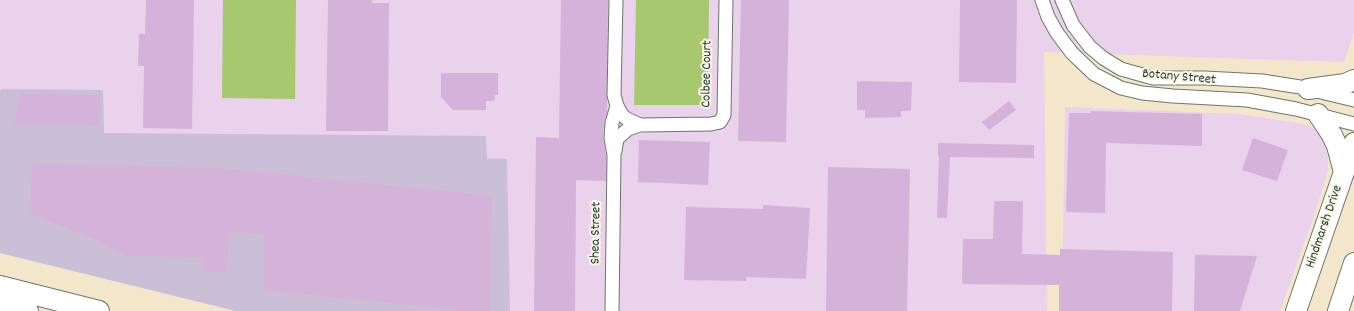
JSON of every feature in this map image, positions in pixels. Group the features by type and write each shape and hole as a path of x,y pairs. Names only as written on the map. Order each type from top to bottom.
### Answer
{"main road":[{"path":"1308,89 1345,84 1354,80"},
{"path":"1318,114 1332,135 1337,146 1344,172"},
{"name":"Hindmarsh Drive","path":"1296,311 1354,143"},
{"path":"1338,311 1354,263"},
{"path":"0,286 99,311"},
{"path":"1352,311 1354,296"}],"street":[{"path":"616,0 614,95 616,106"},
{"name":"Colbee Court","path":"616,106 622,115 627,119 640,125 711,124 720,122 724,114 726,0"},
{"name":"Botany Street","path":"1042,0 1048,17 1072,53 1094,74 1121,88 1173,96 1248,100 1318,114 1354,124"},
{"name":"Botany Street","path":"1062,0 1073,26 1090,46 1103,58 1121,69 1153,78 1206,78 1262,81 1308,89 1354,100"},
{"name":"Shea Street","path":"614,155 611,138 616,106"},
{"name":"Shea Street","path":"612,311 614,155 617,140 628,129 640,125"}],"shaded area":[{"path":"0,0 1354,0 1354,32 1344,62 1044,52 1047,311 236,311 0,253"},
{"path":"1,89 103,90 104,133 486,136 487,159 507,159 510,311 236,311 0,253"},
{"path":"1065,107 1240,114 1298,123 1309,126 1323,136 1328,159 1328,170 1315,213 1280,311 1062,311"}],"green space":[{"path":"223,0 296,0 295,99 222,98"},
{"path":"636,0 709,0 708,105 634,105"}],"building":[{"path":"146,0 194,0 192,129 143,128 144,66 138,66 139,34 145,34"},
{"path":"328,0 372,0 372,3 389,3 388,131 326,131"},
{"path":"561,0 608,0 607,113 604,122 603,137 606,156 606,181 576,180 575,311 534,311 536,137 559,138"},
{"path":"741,0 789,0 786,142 738,141"},
{"path":"960,0 1017,0 1016,83 959,82"},
{"path":"441,73 498,73 498,95 495,95 494,101 486,101 486,110 453,110 441,97"},
{"path":"857,81 912,82 911,111 901,111 901,117 865,118 865,110 857,110"},
{"path":"20,94 99,95 99,126 14,125"},
{"path":"1009,101 1016,110 989,130 982,122"},
{"path":"1090,111 1202,114 1202,146 1106,143 1105,213 1066,212 1069,113 1090,113"},
{"path":"1253,138 1288,150 1277,181 1242,170"},
{"path":"639,140 710,142 708,185 638,182"},
{"path":"938,143 1034,145 1034,158 950,157 947,218 937,218"},
{"path":"32,163 231,169 492,196 490,311 467,311 264,290 264,234 229,231 227,273 202,271 202,257 125,256 90,237 30,214"},
{"path":"828,167 910,169 907,311 826,311"},
{"path":"994,201 1023,201 1022,254 1060,255 1060,249 1173,252 1172,311 1059,311 1059,285 962,284 963,239 993,239"},
{"path":"763,205 810,208 806,279 746,277 746,281 684,280 686,207 763,209"},
{"path":"1195,255 1257,256 1240,311 1194,311"}]}
